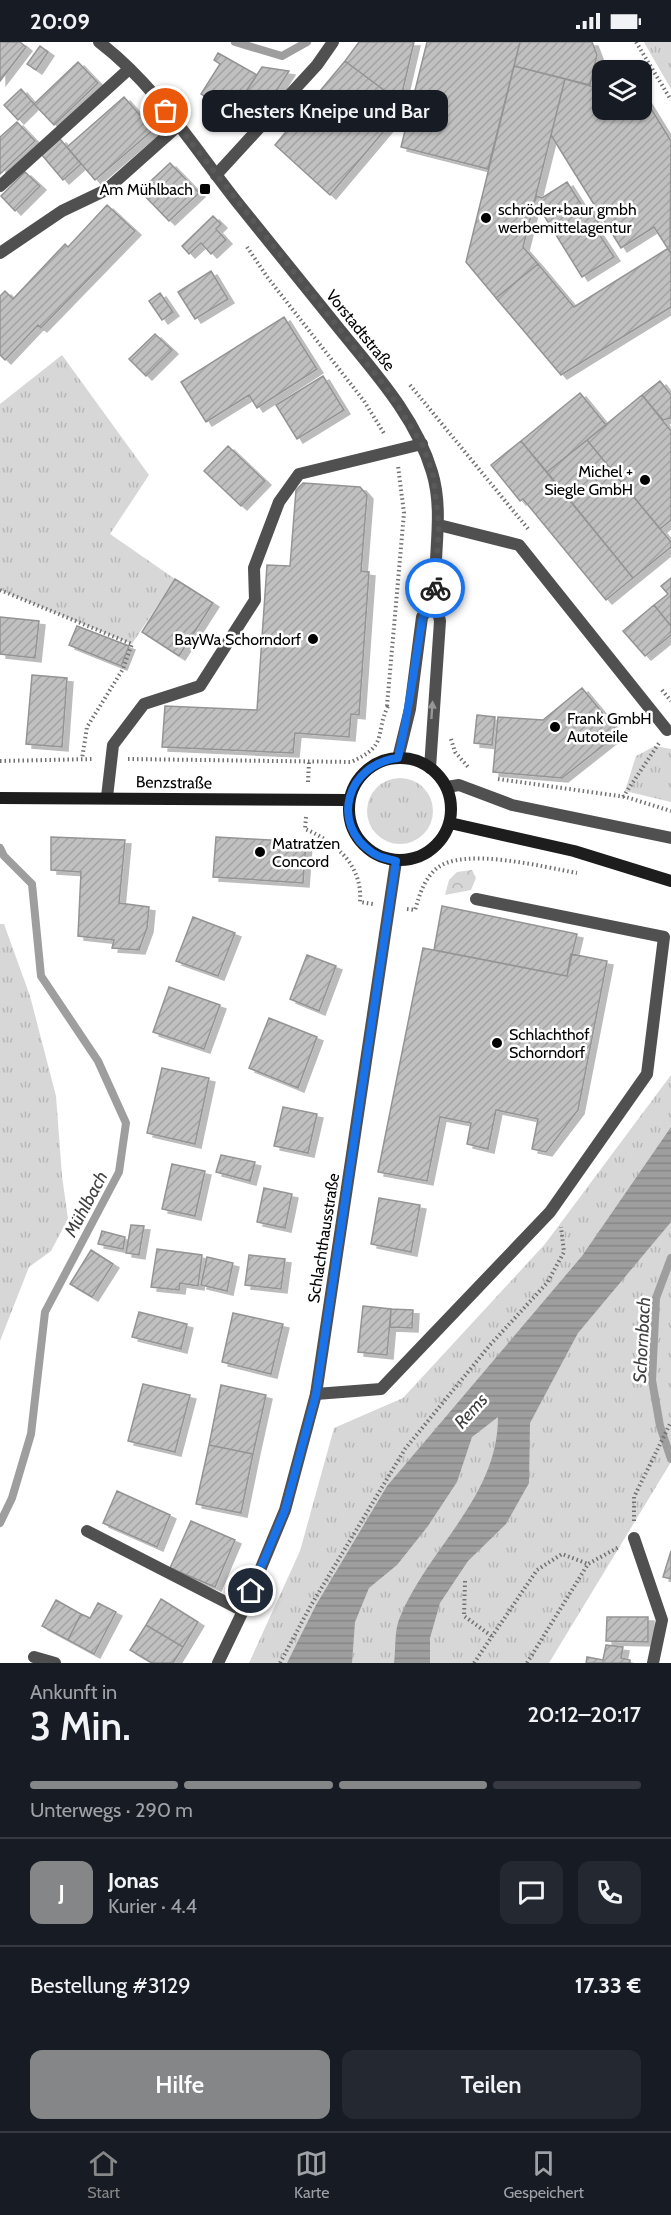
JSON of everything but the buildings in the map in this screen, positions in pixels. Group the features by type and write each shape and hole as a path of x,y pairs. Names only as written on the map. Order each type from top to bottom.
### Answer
{"main road":[{"path":"384,759 419,760 430,768 439,774 447,788 451,805 450,823 442,839 427,853 412,859 396,861 375,855 360,842 349,820 348,800 356,781 368,768 384,759"},
{"name":"Benzstraße","path":"0,798 348,800"},
{"path":"450,823 574,851 671,881"}],"street":[{"name":"Vorstadtstraße","path":"99,42 129,69 179,125 216,175 387,389 422,444 433,474 439,525 434,600 440,621 430,768"},
{"path":"216,175 317,65 333,42"},
{"path":"0,186 129,69"},
{"path":"0,253 62,211 106,190 179,125"},
{"path":"107,797 113,744 144,704 200,686 255,600 254,568 279,502 299,474 422,444"},
{"path":"439,525 519,545 667,730"},
{"name":"Vorstadtstraße","path":"398,758 410,708 422,617 434,600"},
{"path":"447,788 459,785 512,805 671,838"},
{"name":"Schlachthausstraße","path":"218,1663 243,1611 285,1510 316,1394 396,861"},
{"path":"316,1394 381,1389 550,1212 647,1074 664,937 476,899"},
{"path":"87,1531 243,1611"},
{"path":"634,1538 662,1620 653,1663"},
{"path":"34,1657 55,1663"}],"path":[{"path":"636,42 671,100"},
{"path":"244,242 268,278 364,401 393,451 401,478 404,513 387,706"},
{"path":"406,380 537,539"},
{"path":"0,590 132,644 123,669 87,727 82,759 0,761"},
{"path":"656,683 671,701"},
{"path":"622,797 667,730"},
{"path":"307,800 306,829 337,847 351,863 358,879 360,902 389,906"},
{"path":"422,885 437,868 451,861 470,858 582,874"},
{"path":"280,1663 310,1607 405,1449 490,1346 547,1283 564,1252 559,1221"},
{"path":"527,1663 588,1564 634,1538 634,1497 671,1422"},
{"path":"474,1663 537,1570 562,1554 588,1564"},
{"path":"465,1581 464,1617 493,1637"}],"green space":[{"path":"644,42 671,42 671,89 645,44"},
{"path":"62,355 149,475 110,534 175,579 132,644 0,590 0,404"},
{"path":"655,746 671,749 671,802 625,791 636,756"},
{"path":"400,778 413,781 423,788 430,798 433,811 430,824 423,834 413,841 400,844 387,841 377,834 370,824 367,811 370,798 377,788 387,781"},
{"path":"472,870 476,878 471,890 445,895 449,880 457,872"},
{"path":"0,924 4,924 30,996 56,1096 68,1219 51,1251 29,1267 0,1341"},
{"path":"671,1075 671,1462 549,1663 249,1663 300,1551 334,1428 403,1398 545,1244"}],"water":[{"name":"Rems","path":"671,1127 671,1222 578,1333 530,1423 529,1483 506,1524 468,1561 440,1603 430,1638 430,1663 394,1663 398,1622 428,1567 475,1497 487,1472 495,1446 498,1417 472,1437 457,1482 428,1526 397,1565 369,1588 355,1622 352,1663 287,1663 316,1605 387,1486 582,1256"}],"waterway":[{"name":"Mühlbach","path":"235,42 282,56 307,42"},
{"name":"Mühlbach","path":"0,848 4,856 32,884 41,976 98,1061 126,1123 119,1172 45,1312 31,1434 12,1498 0,1523"},
{"name":"Schornbach","path":"671,1258 656,1298 652,1380 660,1426 671,1459"}],"way so far":[{"path":"166,111 387,389 422,444 433,474 439,525 435,588"}],"place":[{"name":"Chesters Kneipe und Bar","path":"166,111"},
{"name":"Am Mühlbach","path":"205,189"},
{"name":"schröder+baur gmbh werbemittelagentur","path":"486,218"},
{"name":"Michel + Siegle GmbH","path":"645,480"},
{"name":"BayWa Schorndorf","path":"313,639"},
{"name":"Frank GmbH Autoteile","path":"555,727"},
{"name":"Matratzen Concord","path":"260,852"},
{"name":"Schlachthof Schorndorf","path":"497,1043"}],"route":[{"path":"251,1591 285,1510 316,1394 396,861 375,855 360,842 349,820 348,800 356,781 368,768 384,759 398,758 410,708 422,617 434,600 435,588"}]}
